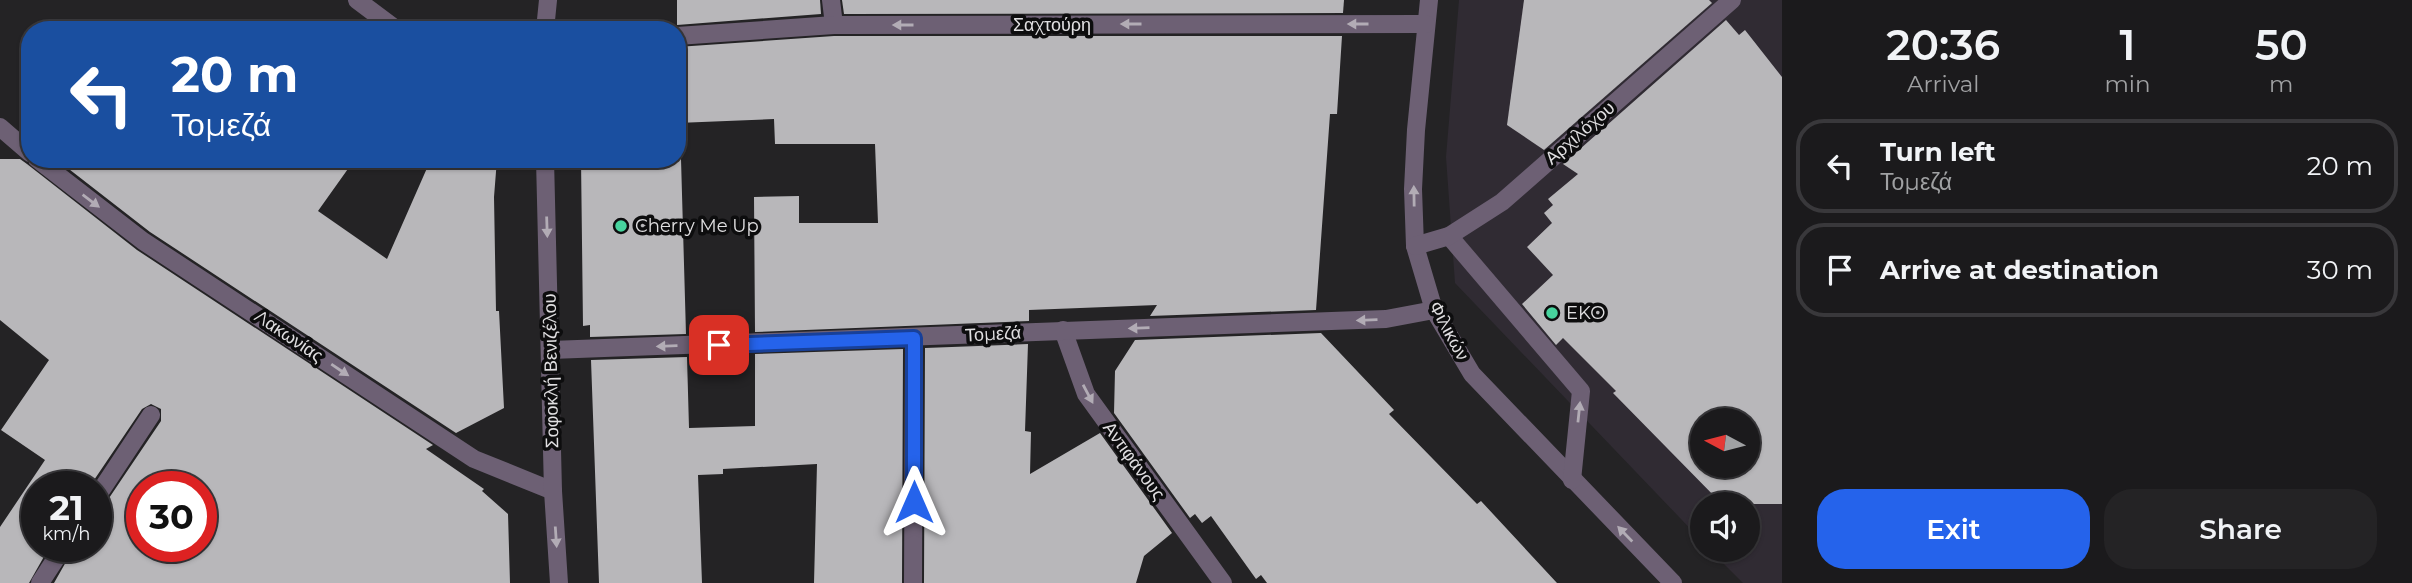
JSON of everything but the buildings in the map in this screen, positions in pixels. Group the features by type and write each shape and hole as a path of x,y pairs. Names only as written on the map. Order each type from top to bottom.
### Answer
{"street":[{"path":"357,0 385,21"},
{"path":"546,21 548,0"},
{"path":"831,0 834,25"},
{"name":"Φιλικών","path":"1429,0 1413,189 1415,246 1434,310 1472,374 1673,583"},
{"name":"Αρχιλόχου","path":"1415,246 1449,236 1502,202 1731,0"},
{"name":"Σαχτούρη","path":"686,35 834,25 1426,24"},
{"path":"0,127 21,145"},
{"name":"Λακωνίας","path":"49,168 143,241 474,460 553,491"},
{"name":"Σοφοκλή Βενιζέλου","path":"545,168 553,491 559,583"},
{"path":"1449,236 1581,391 1572,480"},
{"name":"Τομεζά","path":"551,350 1386,319 1434,310"},
{"name":"Αντιφάνους","path":"1063,330 1086,394 1223,583"},
{"path":"913,583 914,338"},
{"path":"112,474 151,415"},
{"path":"40,583 54,562"}],"shaded area":[{"path":"1459,0 1782,0 1782,583 1743,583 1722,562 1760,562 1760,492 1690,492 1690,528 1455,283 1446,157"}],"place":[{"name":"Cherry Me Up","path":"621,226"},
{"name":"EKO","path":"1552,313"}],"route":[{"path":"719,345 914,338 914,502"}]}
